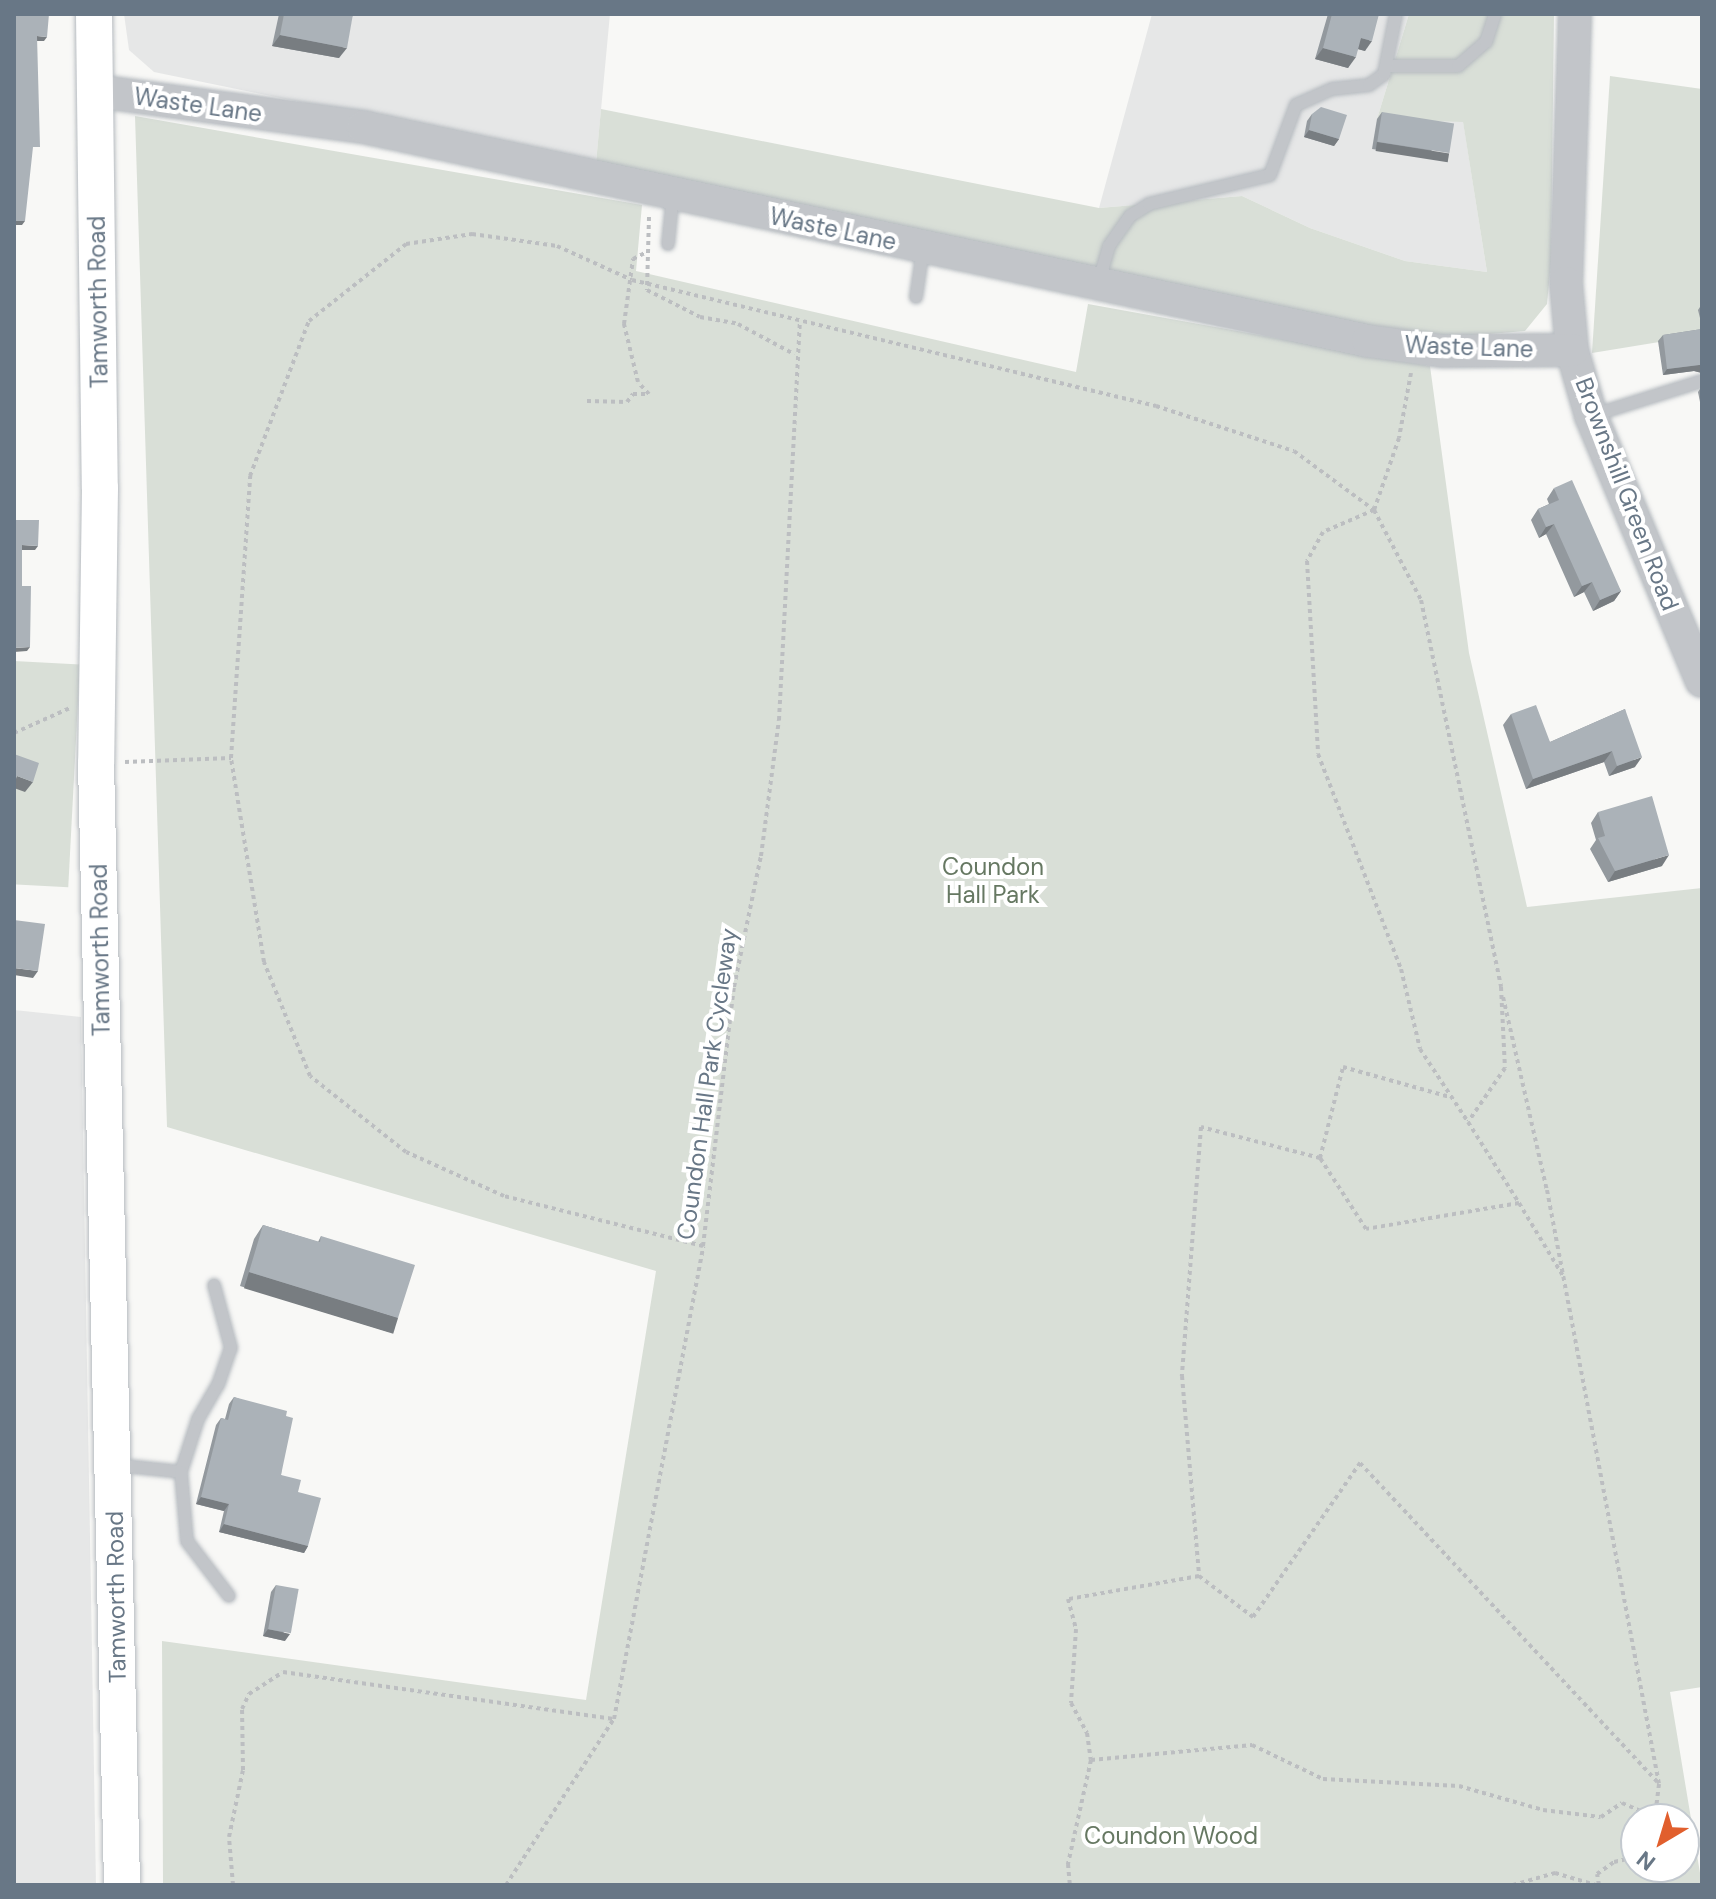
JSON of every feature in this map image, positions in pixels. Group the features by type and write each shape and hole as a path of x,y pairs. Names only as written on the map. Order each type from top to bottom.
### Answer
{"main road":[{"name":"Tamworth Road","path":"94,14 96,763 122,1885"}],"street":[{"name":"Brownshill Green Road","path":"1575,14 1566,283 1572,350 1591,416 1702,681"},
{"name":"Waste Lane","path":"96,91 363,127 924,248 1416,347 1572,350"}],"lane":[{"path":"1098,284 1109,246 1130,216 1149,204 1270,175 1296,105 1332,89 1369,85 1386,66 1396,14"},
{"path":"1386,66 1458,66 1486,42 1495,14"},
{"path":"662,192 668,244"},
{"path":"916,297 924,248"},
{"path":"1591,416 1702,381"},
{"path":"214,1285 231,1348 218,1385 198,1419 181,1472 187,1541 229,1596"},
{"path":"112,1464 181,1472"}],"path":[{"path":"662,192 648,252 647,290 675,307 738,324 795,355"},
{"path":"703,1246 504,1196 406,1152 310,1076 264,962 231,758 250,476 309,321 406,244 472,234 557,246 632,280 1184,415 1294,451 1374,510 1421,600 1564,1279 1659,1784 1657,1803"},
{"path":"587,401 627,402 633,394 649,394 638,382 624,324 633,259 648,252"},
{"name":"Coundon Hall Park Cycleway","path":"506,1885 614,1719 703,1246 734,987 761,856 779,720 795,355 800,323"},
{"path":"1416,347 1399,438 1374,510 1323,532 1307,561 1318,754 1401,969 1420,1049 1564,1279"},
{"path":"1468,1122 1505,1068 1501,987"},
{"path":"1320,1158 1343,1067 1452,1097"},
{"path":"1199,1576 1182,1376 1201,1127 1320,1158 1366,1229 1519,1203"},
{"path":"1070,1885 1068,1864 1091,1760 1087,1733 1071,1703 1076,1629 1068,1599 1199,1576 1253,1617 1360,1463 1659,1784"},
{"path":"233,1885 229,1837 243,1770 242,1709 249,1694 283,1672 614,1719"},
{"path":"1091,1760 1252,1745 1323,1779 1459,1786 1543,1810 1601,1817 1620,1804"},
{"path":"1513,1885 1555,1873 1598,1885 1597,1874 1620,1861"}],"shaded area":[{"path":"124,14 610,14 596,163 154,72 129,50"},
{"path":"1152,14 1409,14 1377,119 1463,121 1487,272 1405,261 1310,228 1242,196 1099,208"},
{"path":"14,1010 81,1017 96,1885 14,1885"}],"green space":[{"path":"1409,14 1554,14 1551,262 1547,304 1525,331 1430,339 596,163 601,109 1099,208 1242,196 1310,228 1405,261 1487,272 1463,122 1377,119"},
{"path":"1610,76 1702,89 1702,335 1592,353"},
{"name":"Coundon Hall Park","path":"135,116 642,205 636,271 1076,372 1088,304 1430,366 1469,653 1527,907 1702,888 1702,1687 1670,1692 1688,1803 1620,1803 1620,1883 1700,1883 1700,1873 1702,1885 163,1885 162,1641 586,1700 656,1271 167,1127"},
{"path":"14,661 80,664 68,887 14,884"}],"building":[{"path":"14,14 49,14 47,37 37,36 40,147 33,147 25,221 14,221"},
{"path":"284,14 353,14 347,48 280,35"},
{"path":"1332,14 1379,14 1372,41 1361,38 1356,57 1323,48"},
{"path":"1321,107 1347,115 1339,139 1309,130 1312,114"},
{"path":"1382,112 1454,123 1449,153 1377,142"},
{"path":"14,293 16,355 14,356"},
{"path":"1702,329 1702,365 1667,369 1663,335"},
{"path":"1572,480 1621,591 1600,600 1592,582 1582,586 1554,524 1546,527 1538,509 1559,500 1554,488"},
{"path":"14,520 39,520 38,546 22,545 22,586 31,586 30,647 14,648"},
{"path":"1536,705 1550,742 1625,709 1642,757 1617,766 1612,751 1533,779 1511,714"},
{"path":"14,754 39,763 33,782 17,776 14,785"},
{"path":"1652,796 1669,855 1615,871 1598,838 1605,836 1598,812"},
{"path":"14,920 45,924 38,971 14,968"},
{"path":"263,1225 320,1242 321,1236 415,1265 398,1318 249,1272"},
{"path":"234,1397 287,1411 286,1416 293,1418 281,1475 301,1480 298,1492 321,1498 308,1546 224,1524 229,1504 201,1497 221,1418 228,1420"},
{"path":"276,1585 299,1589 291,1633 268,1629"}],"park label":[{"name":"Coundon Wood","path":"1171,1836"}]}
